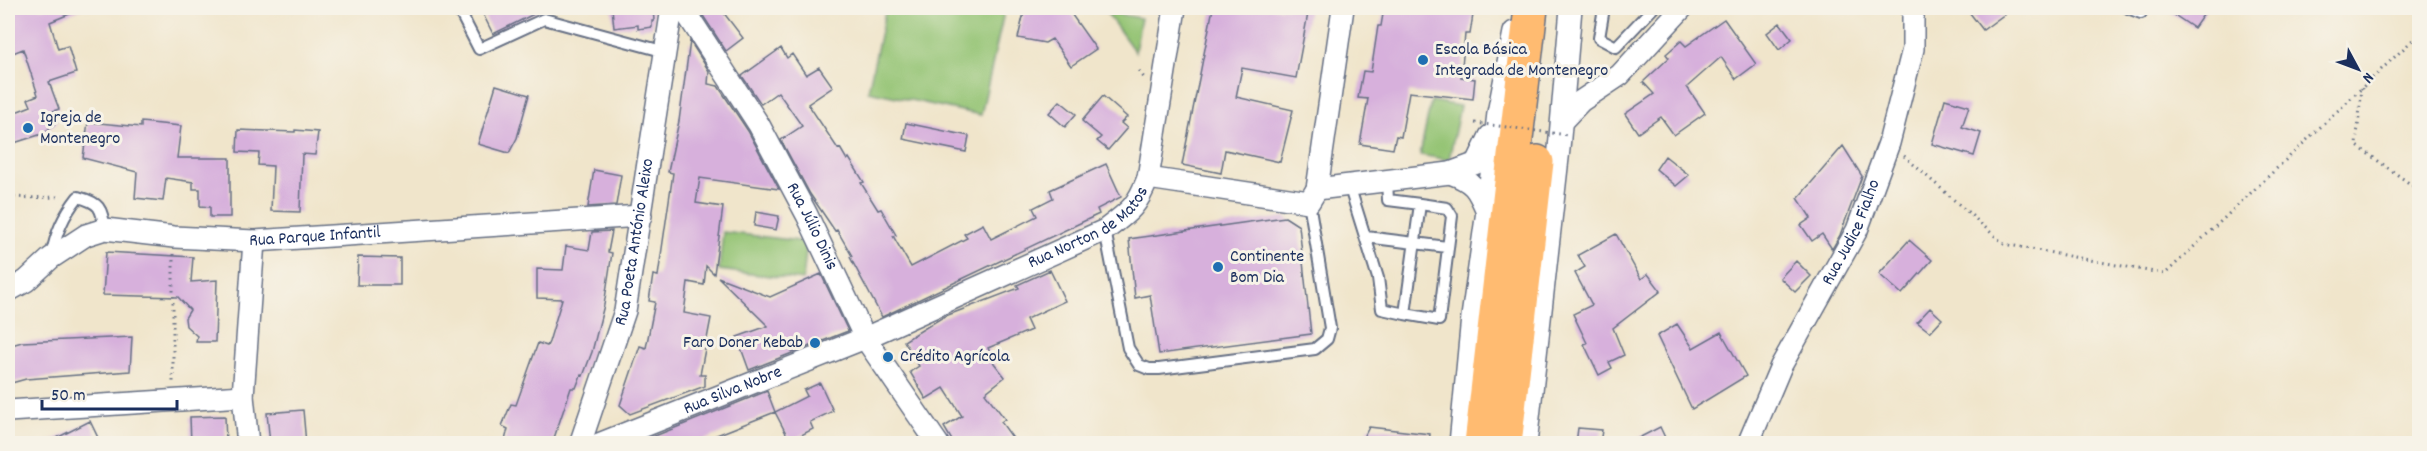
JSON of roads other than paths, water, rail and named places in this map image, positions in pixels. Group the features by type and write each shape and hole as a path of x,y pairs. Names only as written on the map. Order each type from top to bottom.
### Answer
{"main road":[{"path":"1481,444 1531,8"},
{"path":"1505,444 1554,8"}],"street":[{"name":"Rua Poeta António Aleixo","path":"580,444 625,311 672,8"},
{"name":"Rua Júlio Dinis","path":"683,8 759,125 807,215 865,338 938,444"},
{"path":"1148,178 1175,8"},
{"path":"1313,196 1343,8"},
{"path":"1460,444 1472,317 1488,211 1498,113 1518,8"},
{"path":"1526,444 1565,128 1566,63 1571,8"},
{"path":"1565,128 1581,101 1620,75 1682,8"},
{"name":"Rua Judice Fialho","path":"1748,444 1781,366 1857,231 1889,143 1913,49 1913,8"},
{"path":"1566,63 1581,81 1605,85"},
{"name":"Rua Norton de Matos","path":"865,338 1105,230 1127,214 1139,200 1148,178 1313,196 1349,185 1449,173 1476,163 1485,149 1498,113"},
{"path":"1449,173 1467,179 1477,189 1488,211"},
{"name":"Rua Parque Infantil","path":"8,291 26,281 51,258 86,235 105,229 174,237 254,241 641,216"},
{"path":"248,444 243,396 254,241"},
{"name":"Rua Silva Nobre","path":"599,444 865,338"},
{"path":"8,411 243,396"}],"lane":[{"path":"458,8 479,49 544,19 667,44"},
{"path":"1604,8 1599,38 1616,47 1653,8"},
{"path":"2128,8 2141,14"},
{"path":"1349,185 1378,278 1382,309 1439,320 1452,216 1447,208 1388,200 1387,181"},
{"path":"1105,230 1128,348 1139,365 1149,369 1159,369 1315,349 1327,339 1330,328 1313,196"},
{"path":"51,258 56,232 78,197 92,201 101,209 105,229"},
{"path":"1405,314 1420,204"},
{"path":"1366,237 1447,248"}],"place":[{"name":"Escola Básica Integrada de Montenegro","path":"1423,60"},
{"name":"Igreja de Montenegro","path":"28,128"},
{"name":"Continente Bom Dia","path":"1218,267"},
{"name":"Faro Doner Kebab","path":"815,343"},
{"name":"Crédito Agrícola","path":"888,357"}]}
